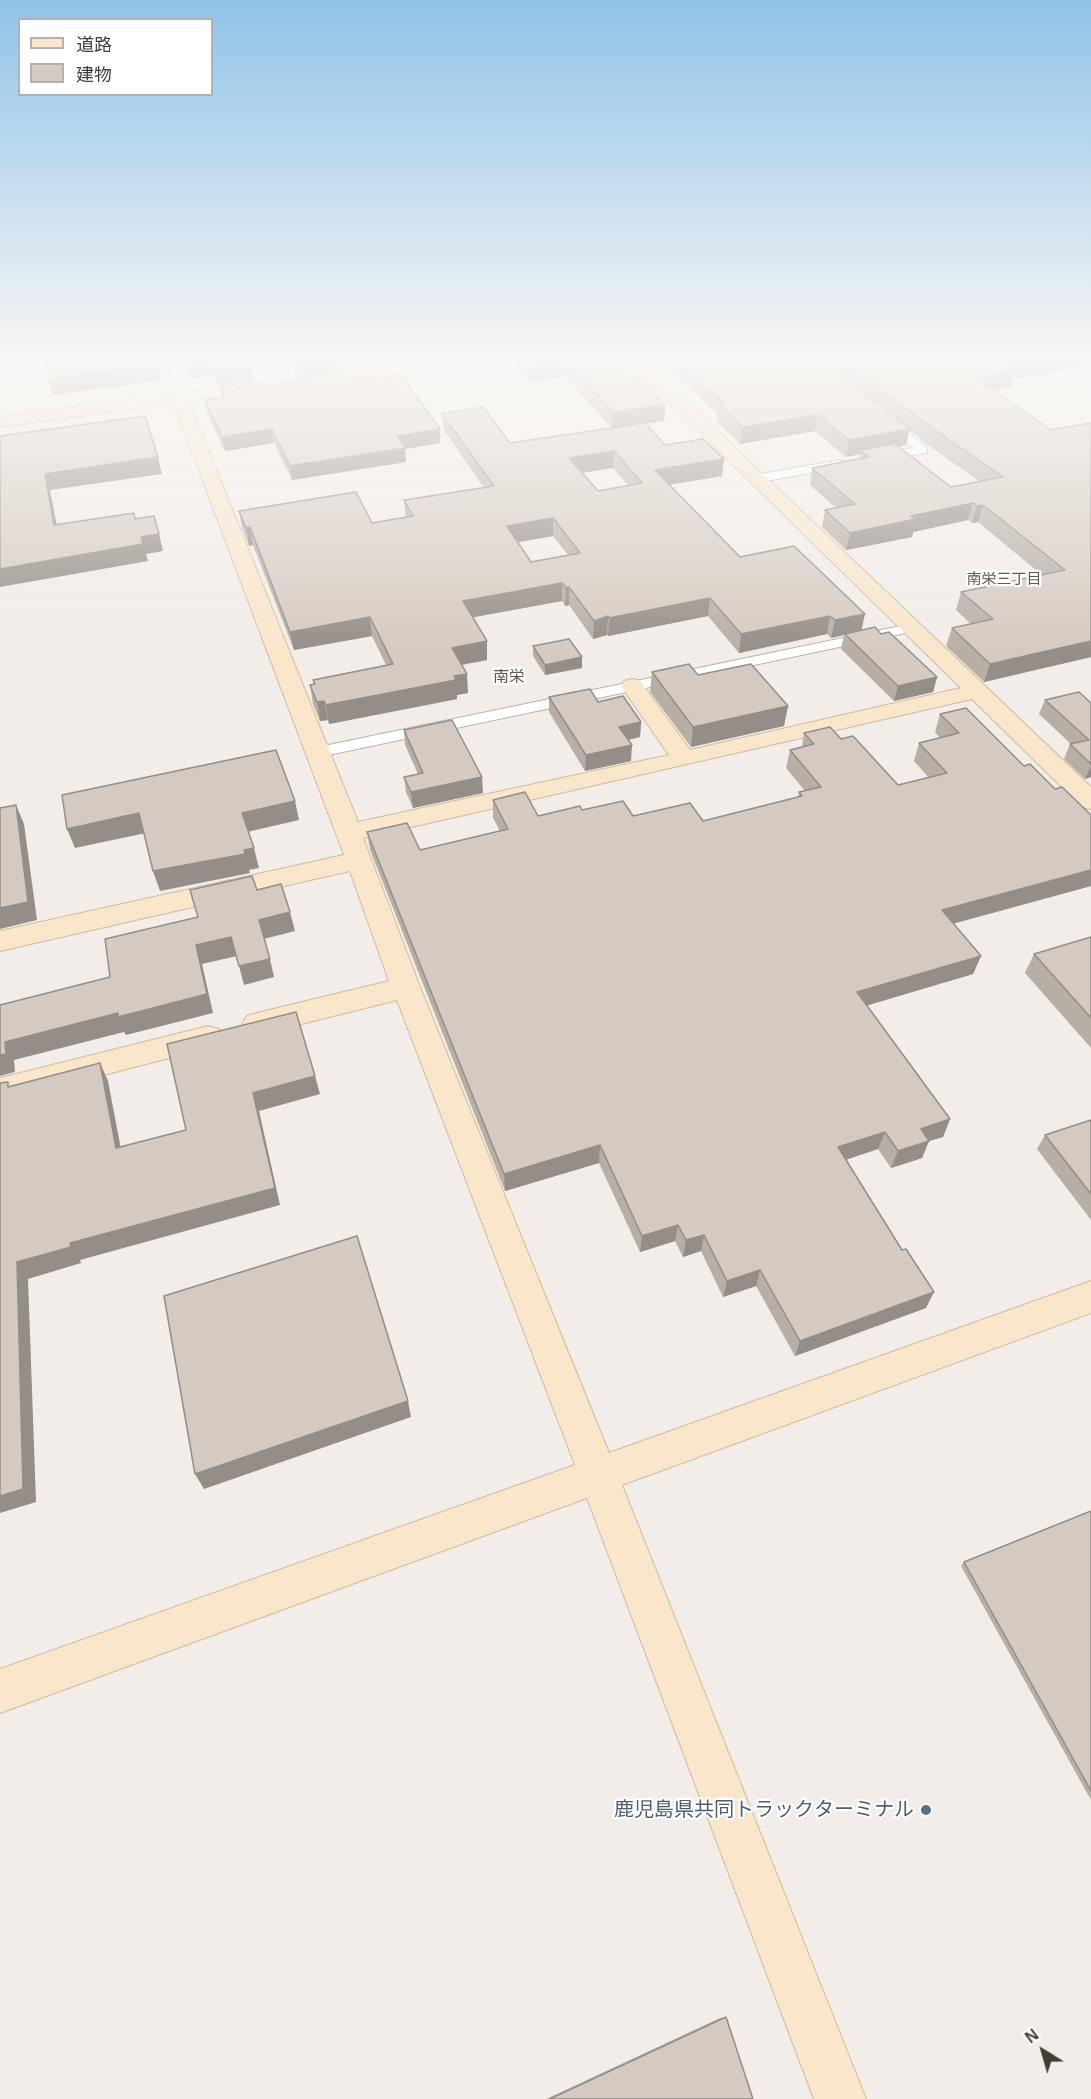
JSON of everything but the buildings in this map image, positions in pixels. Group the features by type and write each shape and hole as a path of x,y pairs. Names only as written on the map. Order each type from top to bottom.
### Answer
{"street":[{"path":"203,459 319,752 352,847 406,987 840,2099"},
{"path":"735,459 1091,801"},
{"path":"755,479 867,459"},
{"path":"319,752 910,628"},
{"path":"632,686 684,759"},
{"path":"0,940 684,759 976,691"},
{"path":"0,1090 406,987"},
{"path":"0,1691 1091,1297"}],"place":[{"name":"鹿児島県共同トラックターミナル","path":"926,1810"}],"district":[{"name":"南栄三丁目","path":"1004,580"},
{"name":"南栄","path":"509,678"}]}
